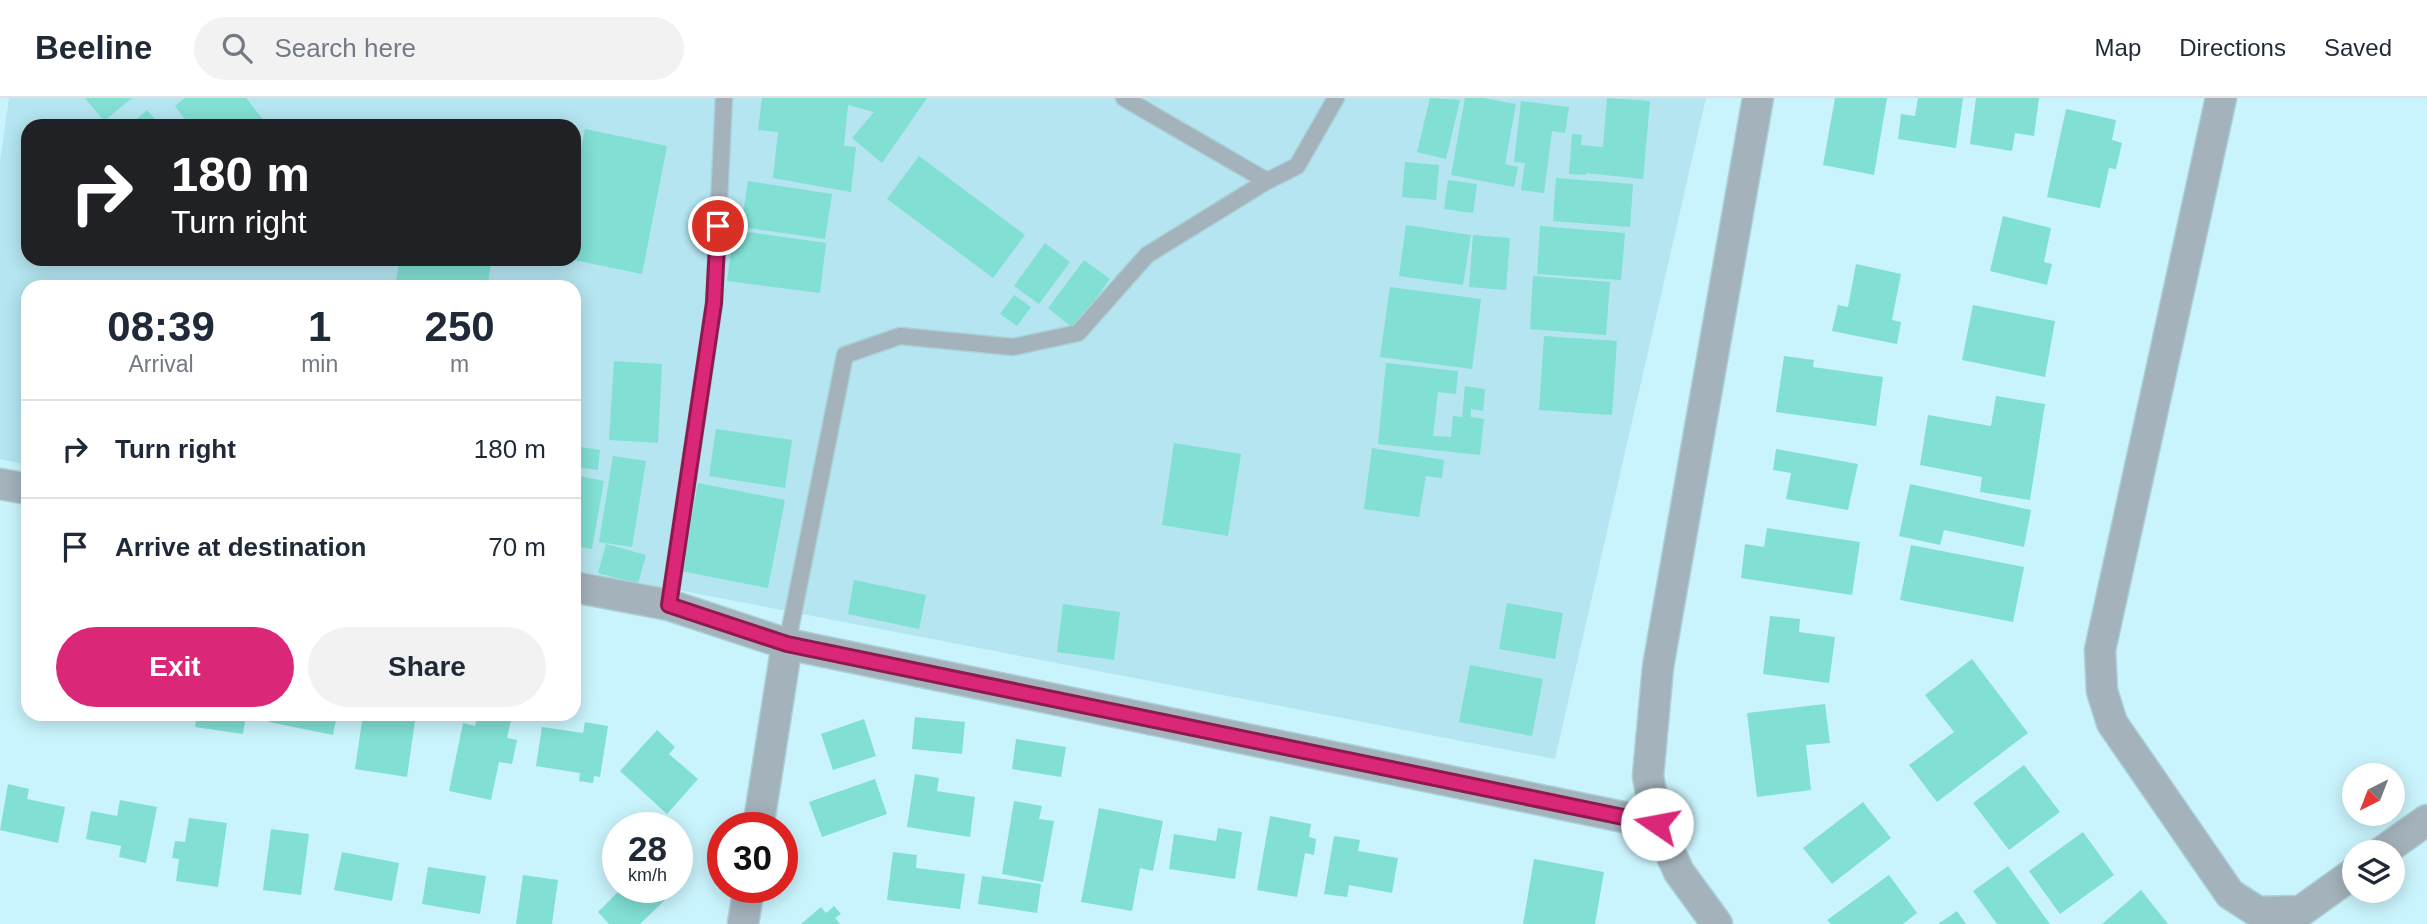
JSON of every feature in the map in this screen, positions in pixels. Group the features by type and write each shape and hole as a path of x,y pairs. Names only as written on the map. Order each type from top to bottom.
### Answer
{"street":[{"path":"1717,924 1679,872 1657,824 1648,776 1658,667 1758,98"},
{"path":"2221,98 2100,650 2102,691 2112,723 2230,894 2258,912 2301,911 2342,882"},
{"path":"0,484 21,488"},
{"path":"581,588 669,605 787,644 1657,824"},
{"path":"761,812 787,644"},
{"path":"2399,840 2427,820"},
{"path":"743,924 746,903"}],"lane":[{"path":"669,605 714,303 724,98"},
{"path":"1124,98 1267,181"},
{"path":"787,644 845,355 900,336 1013,347 1079,333 1147,255 1267,181 1297,166 1336,98"}],"shaded area":[{"path":"9,98 1706,98 1555,759 581,571 581,280 21,280 21,464 0,459 0,161"}],"building":[{"path":"85,98 132,98 106,119 102,119"},
{"path":"185,98 246,98 262,119 185,119 175,106"},
{"path":"762,98 927,98 882,163 852,138 874,112 848,105 844,146 856,147 851,192 773,178 778,132 758,130"},
{"path":"1430,98 1460,100 1446,159 1417,152"},
{"path":"1465,98 1483,98 1516,104 1505,164 1518,167 1514,187 1451,175"},
{"path":"1607,98 1650,101 1643,179 1586,173 1569,174 1572,134 1582,135 1581,145 1603,147"},
{"path":"1835,98 1887,98 1874,175 1823,165"},
{"path":"1918,98 1963,98 1956,148 1898,139 1901,114 1915,116"},
{"path":"1976,98 2039,98 2034,136 2015,133 2012,151 1970,144"},
{"path":"1521,101 1569,107 1565,133 1552,131 1544,193 1521,190 1525,163 1514,162"},
{"path":"2066,109 2116,120 2112,140 2122,143 2116,169 2109,168 2100,208 2047,197"},
{"path":"147,110 155,119 137,119"},
{"path":"585,129 667,146 642,274 581,261 581,149"},
{"path":"919,156 1025,235 993,278 887,199"},
{"path":"1405,162 1439,165 1436,200 1402,197"},
{"path":"1556,178 1633,184 1630,227 1553,221"},
{"path":"1448,180 1477,184 1473,213 1444,209"},
{"path":"748,181 832,194 825,239 741,227"},
{"path":"2003,216 2051,228 2044,262 2052,264 2047,285 1990,271"},
{"path":"1406,225 1471,235 1463,285 1399,276"},
{"path":"1540,226 1625,233 1621,280 1537,274"},
{"path":"734,230 826,243 820,293 727,281"},
{"path":"1473,235 1510,238 1506,290 1469,287"},
{"path":"1045,243 1070,262 1039,304 1014,286"},
{"path":"1084,260 1110,279 1074,329 1048,308"},
{"path":"1856,264 1901,274 1892,320 1901,322 1897,344 1832,331 1838,305 1848,307"},
{"path":"399,266 491,266 488,280 396,280"},
{"path":"1533,276 1610,282 1606,335 1530,329"},
{"path":"1390,287 1481,299 1472,369 1380,357"},
{"path":"1014,295 1031,307 1017,326 1000,314"},
{"path":"1973,305 2055,321 2045,377 1962,360"},
{"path":"1544,336 1617,341 1612,415 1539,410"},
{"path":"1784,356 1814,360 1813,367 1883,377 1876,426 1776,412"},
{"path":"614,361 662,364 658,443 609,440"},
{"path":"1386,363 1458,371 1456,394 1438,392 1433,436 1451,437 1453,416 1462,417 1465,386 1485,389 1483,411 1471,409 1471,417 1484,419 1480,455 1378,444"},
{"path":"1996,396 2045,404 2030,500 1980,492 1982,477 1920,465 1928,415 1991,426"},
{"path":"716,429 792,440 785,488 709,476"},
{"path":"1174,443 1241,454 1228,536 1162,525"},
{"path":"581,447 600,450 598,470 581,468"},
{"path":"1372,448 1444,460 1442,478 1426,476 1419,517 1364,509"},
{"path":"1776,449 1858,464 1848,510 1786,499 1791,473 1773,470"},
{"path":"613,456 646,461 632,547 599,542"},
{"path":"581,476 604,481 592,549 581,547"},
{"path":"698,483 785,500 768,588 681,571"},
{"path":"1910,484 2031,510 2024,547 1944,530 1940,545 1899,536"},
{"path":"1767,528 1860,542 1852,595 1741,578 1745,544 1764,547"},
{"path":"606,544 646,555 638,584 598,573"},
{"path":"1911,545 2024,567 2013,622 1900,600"},
{"path":"854,580 926,595 919,629 848,614"},
{"path":"1507,603 1563,613 1555,659 1499,649"},
{"path":"1063,604 1120,612 1114,660 1057,652"},
{"path":"1770,616 1800,619 1799,632 1835,637 1829,683 1763,674"},
{"path":"1972,659 2028,733 1937,802 1909,765 1954,732 1925,695"},
{"path":"1470,665 1543,679 1532,736 1459,722"},
{"path":"1825,704 1830,743 1806,745 1811,790 1757,797 1747,713"},
{"path":"915,717 965,722 962,754 912,749"},
{"path":"864,719 876,756 833,770 821,734"},
{"path":"196,721 245,721 243,734 195,727"},
{"path":"269,721 336,721 333,735"},
{"path":"362,721 415,721 407,777 355,769"},
{"path":"476,721 511,721 507,738 517,740 512,764 499,762 491,800 449,791 463,723 475,726"},
{"path":"585,722 608,726 600,777 594,776 593,783 579,781 580,773 536,766 542,727 583,733"},
{"path":"657,730 675,747 669,754 698,779 669,812 665,812 620,771"},
{"path":"1016,739 1066,747 1061,777 1012,769"},
{"path":"2024,765 2060,812 2009,850 1973,803"},
{"path":"915,774 939,778 937,791 975,797 970,837 907,827"},
{"path":"875,779 887,814 822,837 809,802"},
{"path":"8,784 29,789 27,799 65,807 58,843 0,830"},
{"path":"120,800 157,807 146,863 119,857 121,846 86,839 91,811 117,816"},
{"path":"1014,801 1042,806 1039,819 1054,821 1043,882 1002,874"},
{"path":"1863,802 1891,838 1832,884 1803,848"},
{"path":"1099,808 1163,821 1153,871 1140,868 1132,911 1081,902"},
{"path":"1270,816 1311,824 1309,837 1316,839 1314,855 1305,853 1297,897 1257,890"},
{"path":"189,818 227,823 218,887 176,881 179,859 172,858 175,841 185,842"},
{"path":"1218,828 1242,832 1235,879 1169,869 1174,834 1216,841"},
{"path":"271,829 309,834 301,895 263,890"},
{"path":"2083,832 2114,875 2060,914 2029,871"},
{"path":"1334,836 1360,840 1358,851 1398,858 1392,893 1349,885 1347,897 1324,894"},
{"path":"342,852 399,863 392,901 334,890"},
{"path":"893,852 917,855 916,868 965,874 960,909 887,900"},
{"path":"1534,859 1604,872 1595,924 1523,924"},
{"path":"2008,866 2050,924 1997,924 1973,891"},
{"path":"428,867 486,876 480,914 422,904"},
{"path":"523,875 558,880 552,924 516,924"},
{"path":"1889,875 1917,913 1903,924 1831,924 1827,920"},
{"path":"982,876 1041,884 1037,913 978,904"},
{"path":"2141,890 2168,924 2102,924"},
{"path":"607,903 662,903 640,924 609,924 598,912"},
{"path":"834,906 841,914 835,918 840,924 801,924 821,907 826,913"},
{"path":"1957,911 1966,924 1938,924"}],"route":[{"path":"718,226 714,303 669,605 787,644 1657,824"}]}
